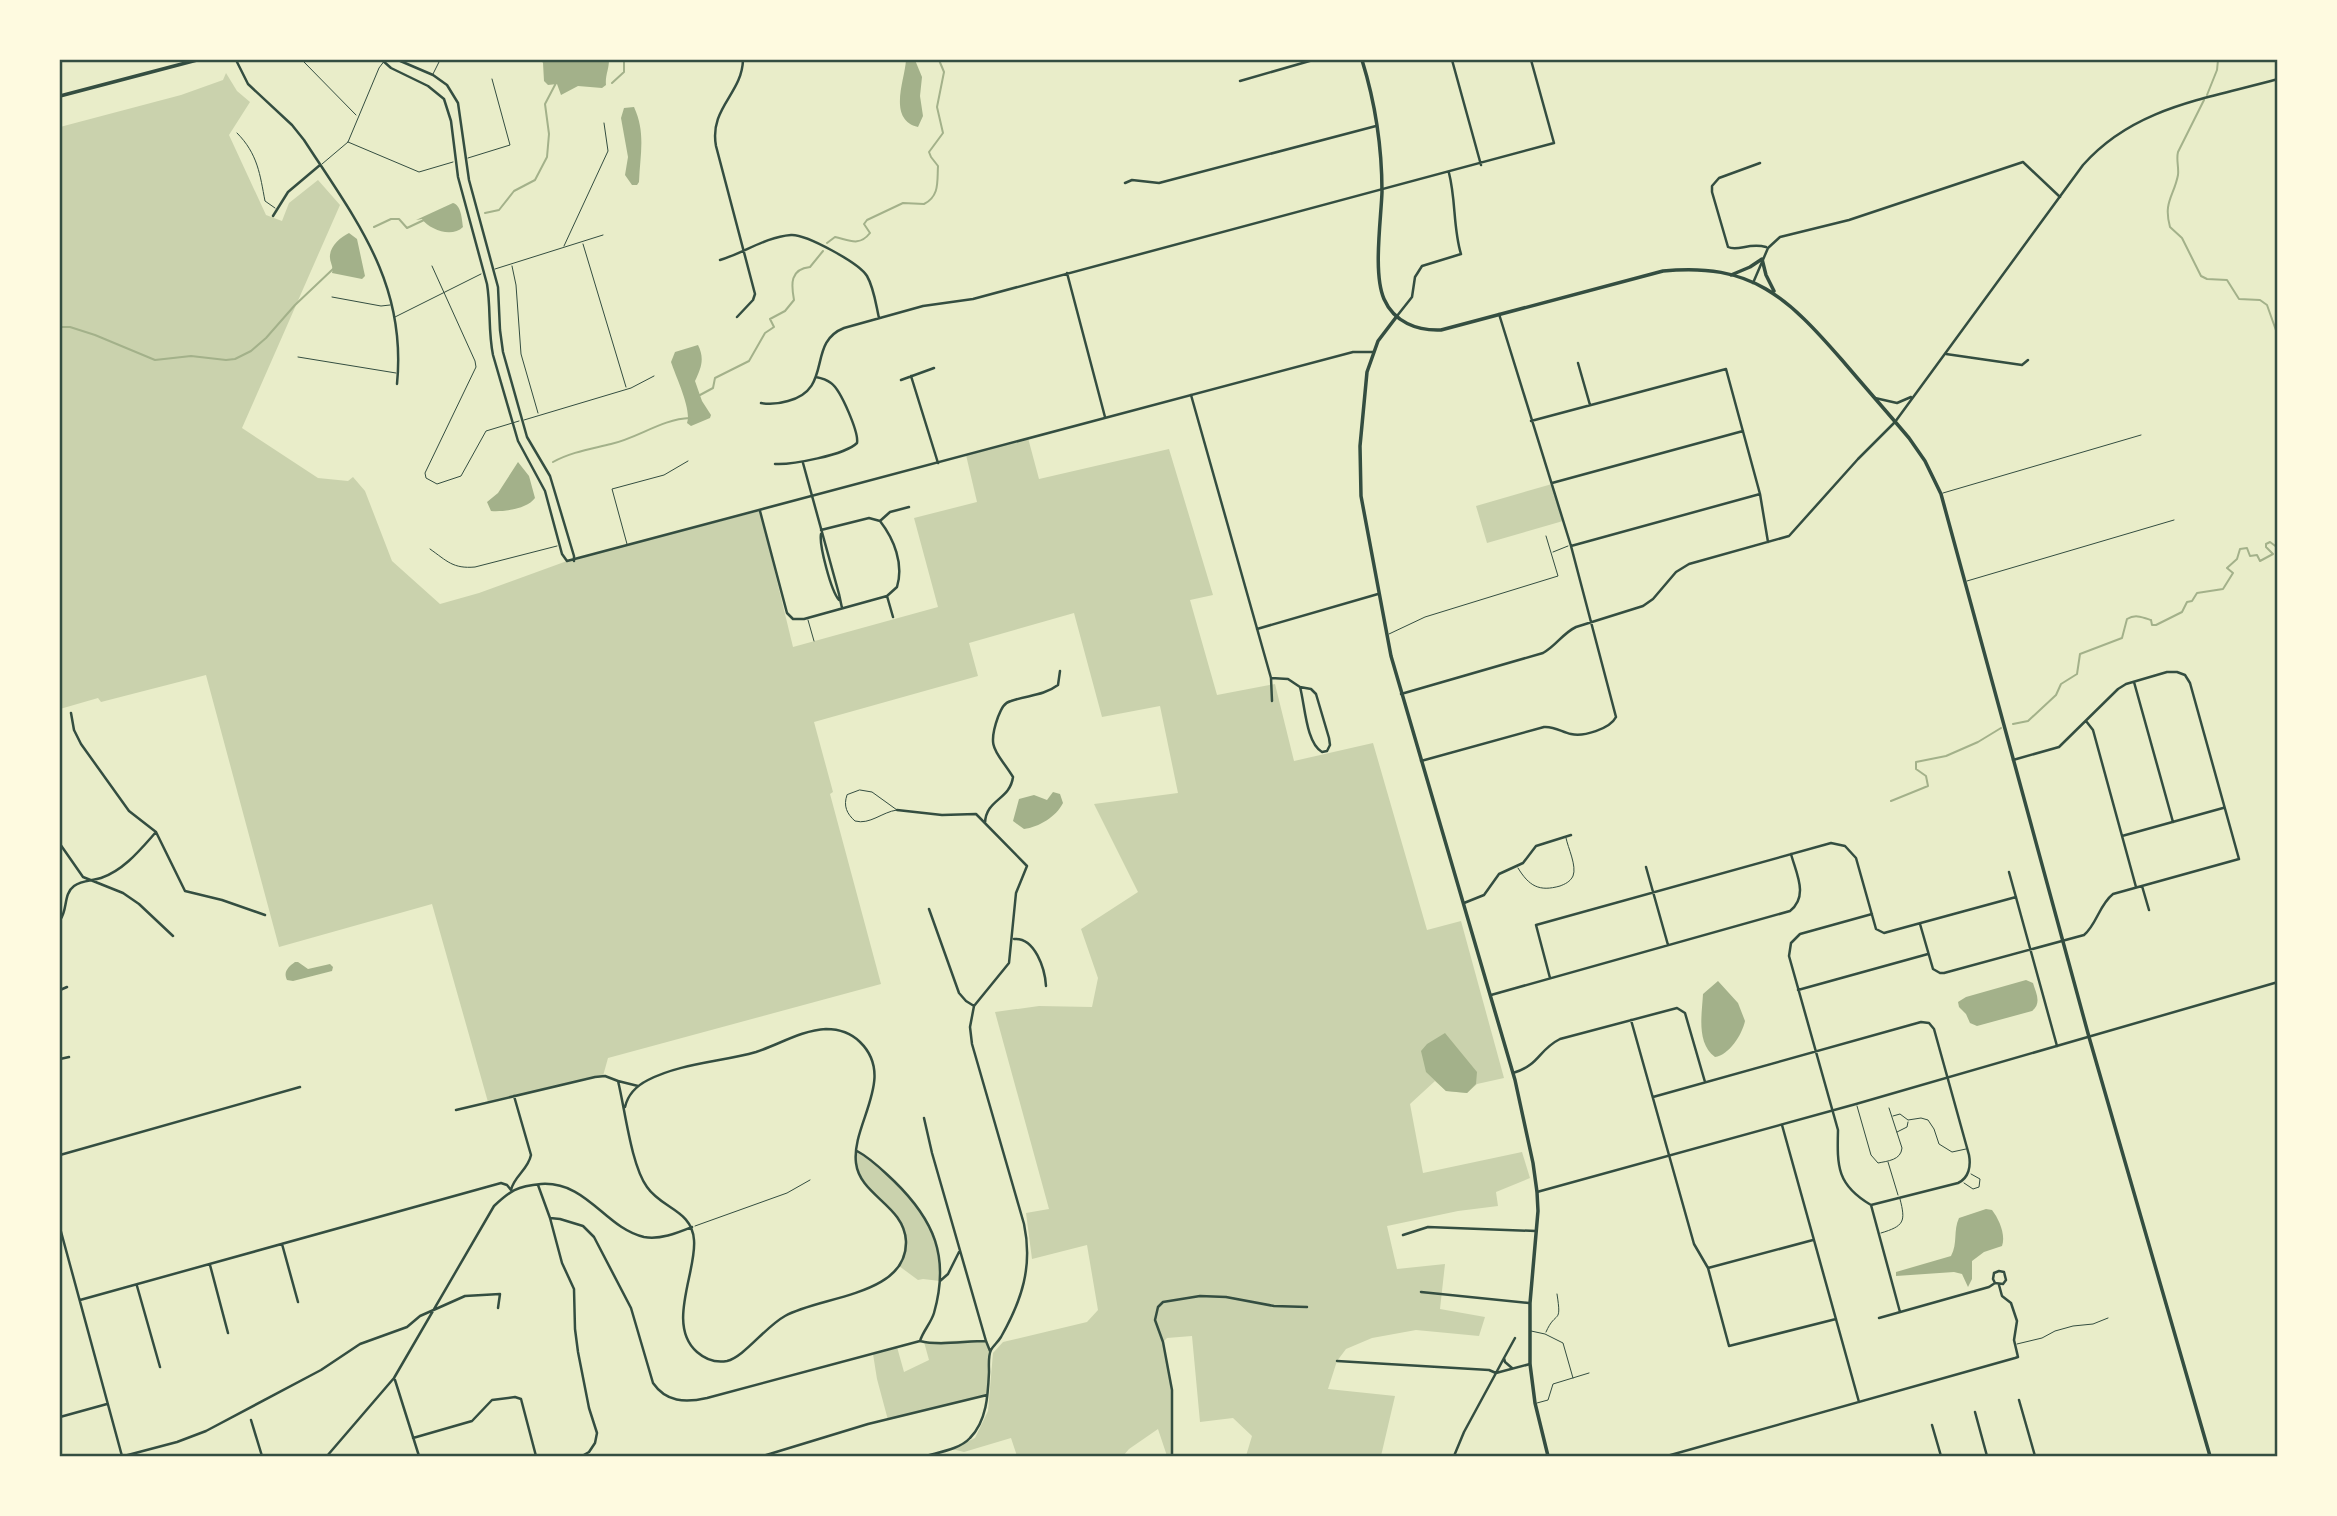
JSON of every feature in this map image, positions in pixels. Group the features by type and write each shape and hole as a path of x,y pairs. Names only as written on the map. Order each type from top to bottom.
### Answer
{"main road":[{"path":"60,96 197,60"},
{"path":"1362,60 1377,126 1382,190 1380,286 1388,307 1397,316 1420,329 1441,330 1663,271 1698,270 1730,275 1774,293 1810,323 1925,461 1941,494 2089,1037 2210,1457"},
{"path":"1730,275 1762,259 1774,293"},
{"path":"1397,316 1385,330 1373,352 1367,372 1359,462 1361,496 1378,594 1401,694 1522,1107 1537,1192 1530,1303 1530,1364 1535,1403 1548,1457"}],"street":[{"path":"236,60 248,84 292,125 366,236 385,279 395,317 397,384"},
{"path":"383,60 391,68 428,86 444,99 452,121 456,162 490,301 490,342 518,441 545,491 567,561 1353,352 1373,352"},
{"path":"398,60 433,75 447,85 458,103 469,180 500,299 500,338 522,421 554,488 574,561"},
{"path":"737,317 753,300 755,294 715,138 719,113 738,81 743,60"},
{"path":"1240,81 1313,60"},
{"path":"1452,60 1481,164"},
{"path":"761,403 774,405 798,398 811,388 823,348 833,334 844,328 930,304 972,299 1554,143 1531,60"},
{"path":"1401,694 1543,653 1568,631 1643,606 1653,599 1676,572 1689,564 1794,533 1858,459 1895,422 2093,154 2117,134 2147,117 2277,79"},
{"path":"1125,183 1132,180 1158,183 1377,126"},
{"path":"1753,283 1768,248 1773,241 1786,234 1849,220 2023,162 2060,197"},
{"path":"1760,163 1714,181 1712,192 1728,247 1734,249 1756,244 1768,248"},
{"path":"273,216 288,192 320,165"},
{"path":"1397,316 1412,297 1415,277 1422,266 1461,254 1449,173"},
{"path":"720,260 751,246 790,236 804,237 862,270 869,282 879,318"},
{"path":"1066,273 1105,417"},
{"path":"1421,761 1549,726 1578,735 1608,726 1614,721 1616,713 1571,546 1499,314"},
{"path":"1946,354 2022,365 2028,360"},
{"path":"1578,363 1590,405"},
{"path":"901,380 934,368"},
{"path":"1531,421 1726,369 1760,494 1768,542"},
{"path":"911,376 938,463"},
{"path":"775,464 788,465 849,449 857,443 858,439 834,385 816,377"},
{"path":"1191,395 1271,678 1272,701"},
{"path":"1874,397 1897,403 1914,396"},
{"path":"1552,483 1743,432"},
{"path":"803,461 842,608"},
{"path":"545,491 554,488"},
{"path":"1571,546 1760,494"},
{"path":"880,521 890,512 909,507"},
{"path":"760,511 787,614 796,621 887,596 897,587 899,573 893,542 880,521 869,518 821,530"},
{"path":"1257,629 1378,594"},
{"path":"887,596 893,617"},
{"path":"985,823 989,807 1004,795 1013,777 995,754 992,742 992,732 1002,708 1009,701 1049,691 1058,685 1060,671"},
{"path":"1920,924 1933,969 1940,973 2084,935 2091,929 2105,900 2113,894 2239,859 2190,683 2185,675 2167,672 2118,689 2059,747 2013,760"},
{"path":"1271,678 1288,679 1316,694 1329,738 1327,751 1316,749 1312,740 1300,687"},
{"path":"2134,682 2173,822"},
{"path":"71,713 80,744 128,811 156,832 185,891 265,915"},
{"path":"2086,721 2093,730 2136,887"},
{"path":"2122,836 2224,808"},
{"path":"897,810 942,816 976,814 1027,866 1016,893 1009,963 974,1006 970,1027 972,1044 1029,1247 1021,1296 1001,1338 990,1351"},
{"path":"60,920 68,892 73,886 118,870 156,832"},
{"path":"1464,903 1484,895 1499,874 1523,863 1536,846 1571,835"},
{"path":"1550,978 1536,925 1830,843 1849,849 1858,863 1876,929 1884,933 2016,897"},
{"path":"60,844 79,873 87,880 123,893 173,936"},
{"path":"1491,995 1794,908 1800,899 1801,891 1791,854"},
{"path":"1646,867 1668,945"},
{"path":"2009,872 2057,1046"},
{"path":"2142,886 2149,909"},
{"path":"929,909 959,993 974,1006"},
{"path":"1872,914 1803,933 1795,938 1788,956 1838,1130 1838,1155 1844,1182 1852,1193 1871,1205 1900,1312"},
{"path":"1012,939 1019,938 1033,948 1045,974 1046,986"},
{"path":"1798,990 1928,954"},
{"path":"1537,1192 1857,1104 2277,982"},
{"path":"60,990 67,988"},
{"path":"1513,1073 1534,1065 1551,1044 1560,1039 1672,1008 1682,1009 1687,1018 1704,1082"},
{"path":"1631,1020 1694,1244 1708,1268 1729,1346 1836,1319"},
{"path":"1653,1097 1925,1021 1934,1029 1948,1078 1968,1149 1968,1172 1963,1181 1871,1205"},
{"path":"618,1080 625,1107 626,1125 645,1184 657,1198 682,1213 692,1227 695,1242 685,1290 684,1321 690,1344 704,1357 718,1362 733,1358 742,1353 774,1322 793,1311 874,1286 897,1270 902,1261 906,1241 904,1231 897,1217 863,1183 856,1164 855,1150 874,1084 871,1060 862,1044 853,1036 829,1029 813,1032 754,1052 658,1075 638,1086 625,1107"},
{"path":"60,1059 69,1057"},
{"path":"456,1110 595,1077 605,1076 638,1086"},
{"path":"60,1156 300,1087"},
{"path":"327,1457 394,1378 494,1206 511,1190 513,1183 529,1163 531,1155 514,1096"},
{"path":"924,1118 990,1351 985,1412 970,1440 926,1457"},
{"path":"1782,1124 1859,1402"},
{"path":"855,1150 867,1156 905,1192 926,1219 937,1243 940,1281 934,1315 920,1341"},
{"path":"80,1300 501,1183 511,1190"},
{"path":"511,1190 538,1185 569,1188 622,1226 645,1237 670,1234 692,1227"},
{"path":"538,1185 562,1263 574,1289 578,1352 597,1433 595,1443 582,1457"},
{"path":"550,1217 583,1226 594,1237 631,1308 653,1382 658,1391 677,1401 707,1398 920,1341 986,1341"},
{"path":"1403,1235 1428,1227 1536,1231"},
{"path":"60,1228 123,1457 206,1431 321,1370 360,1344 407,1327 420,1316 465,1296 500,1294 498,1308"},
{"path":"1708,1268 1814,1240"},
{"path":"282,1244 298,1302"},
{"path":"940,1281 948,1274 960,1250"},
{"path":"210,1265 228,1333"},
{"path":"137,1284 160,1367"},
{"path":"1667,1457 2018,1357 2015,1345 2017,1321 2011,1303 2002,1296 1997,1284 1879,1318"},
{"path":"1421,1292 1530,1303"},
{"path":"1172,1457 1172,1390 1163,1342 1155,1320 1158,1307 1163,1302 1200,1296 1226,1297 1274,1306 1307,1307"},
{"path":"1454,1457 1514,1338"},
{"path":"1504,1358 1512,1368"},
{"path":"1337,1361 1489,1370 1496,1373 1530,1364"},
{"path":"394,1378 419,1457"},
{"path":"763,1457 868,1424 988,1395"},
{"path":"413,1438 472,1421 492,1400 515,1397 521,1399 536,1457"},
{"path":"2019,1400 2035,1457"},
{"path":"60,1417 107,1404"},
{"path":"1975,1412 1987,1457"},
{"path":"251,1420 262,1457"},
{"path":"1932,1425 1941,1457"}],"lane":[{"path":"320,165 348,142 383,60"},
{"path":"433,75 440,60"},
{"path":"304,62 357,117"},
{"path":"466,159 510,145 492,79"},
{"path":"563,248 608,151 604,123"},
{"path":"237,133 261,172 265,201 277,209"},
{"path":"348,142 419,172 456,162"},
{"path":"494,270 603,235"},
{"path":"582,242 626,389"},
{"path":"512,264 521,354 539,415"},
{"path":"432,266 476,367 425,472 426,478 437,484 461,476 486,431 626,389 654,376"},
{"path":"395,317 484,272"},
{"path":"332,297 381,306 392,304"},
{"path":"298,357 398,373"},
{"path":"1941,494 2141,435"},
{"path":"627,546 612,489 664,475 688,461"},
{"path":"1964,581 2174,520"},
{"path":"1387,635 1424,617 1558,576 1546,536"},
{"path":"430,549 461,569 560,545"},
{"path":"1551,552 1571,546"},
{"path":"807,618 814,641"},
{"path":"866,790 882,797 897,810 861,823 850,817 845,801 847,795 852,792 866,790"},
{"path":"1517,866 1528,883 1538,888 1568,883 1574,869 1565,837"},
{"path":"1857,1104 1872,1159 1878,1163 1901,1154 1902,1148 1889,1108"},
{"path":"1892,1116 1900,1114 1908,1120 1928,1120 1939,1144 1952,1152 1968,1149"},
{"path":"1897,1132 1907,1127 1908,1120"},
{"path":"1879,1233 1895,1229 1903,1222 1903,1210 1888,1161"},
{"path":"1963,1181 1973,1189 1979,1187 1980,1179 1968,1172"},
{"path":"692,1227 787,1193 810,1180"},
{"path":"1545,1334 1550,1323 1559,1318 1557,1294"},
{"path":"2015,1345 2042,1338 2073,1325 2093,1324 2108,1318"},
{"path":"1529,1330 1563,1343 1573,1378"},
{"path":"1535,1403 1548,1400 1553,1384 1589,1373"}],"shaded area":[{"path":"541,60 609,60 606,85 602,88 578,86 561,95 557,84 548,85 544,81"},
{"path":"906,60 915,60 922,77 920,96 923,116 918,127 909,123 900,108"},
{"path":"226,73 237,91 250,102 229,135 266,215 282,221 289,203 318,180 340,205 242,428 318,478 348,481 353,477 365,491 392,561 440,604 567,561 760,511 793,647 938,607 914,518 977,502 966,455 1028,438 1039,479 1169,449 1213,595 1190,600 1217,695 1275,684 1294,761 1373,743 1427,930 1461,921 1504,1078 1477,1084 1467,1093 1446,1091 1435,1081 1410,1104 1423,1173 1522,1152 1530,1178 1496,1192 1498,1206 1458,1211 1387,1226 1397,1269 1445,1264 1440,1309 1485,1317 1479,1336 1416,1330 1372,1338 1346,1349 1337,1361 1328,1389 1395,1396 1381,1456 1246,1456 1252,1436 1233,1418 1200,1422 1192,1336 1167,1338 1163,1342 1172,1390 1172,1456 1167,1456 1158,1429 1123,1456 1017,1456 1011,1438 964,1452 952,1449 975,1438 988,1411 993,1353 1003,1342 1087,1322 1098,1310 1087,1245 1032,1259 1026,1213 1049,1209 995,1012 1039,1006 1092,1007 1098,978 1081,929 1138,892 1094,804 1178,793 1160,706 1102,717 1074,613 969,643 978,676 814,722 833,792 830,794 881,984 608,1058 603,1076 488,1102 432,904 279,947 206,675 101,702 98,698 60,709 60,127 181,95 223,80"},
{"path":"634,107 641,135 637,185 632,185 625,175 628,157 621,118 624,108"},
{"path":"453,203 458,206 462,216 463,227 458,230 441,231 422,219 416,220"},
{"path":"349,233 357,239 365,276 362,279 332,273 332,248"},
{"path":"698,345 701,363 695,381 702,401 711,415 710,418 691,426 687,423 685,402 671,362 675,352"},
{"path":"518,462 529,476 535,498 521,507 491,511 487,502 498,493"},
{"path":"1552,484 1563,521 1487,543 1476,506"},
{"path":"1053,792 1060,794 1063,803 1052,817 1041,824 1024,829 1013,821 1019,799 1034,795 1047,800"},
{"path":"295,962 308,969 330,964 333,967 332,971 293,981 287,980 287,970"},
{"path":"2026,980 2033,983 2037,998 2037,1005 2032,1011 1977,1026 1970,1023 1959,1007 1958,1002 1966,997"},
{"path":"1718,981 1738,1003 1745,1021 1734,1044 1715,1057 1705,1044 1701,1019 1703,994"},
{"path":"1445,1033 1477,1072 1476,1084 1467,1093 1446,1091 1426,1072 1421,1051"},
{"path":"855,1150 891,1178 925,1217 937,1243 940,1281 918,1280 899,1266 904,1249 904,1235 900,1224 866,1185 858,1170"},
{"path":"1986,1209 1992,1210 1997,1218 2003,1242 2002,1246 1984,1252 1972,1261 1972,1279 1968,1287 1962,1274 1954,1272 1896,1276 1896,1272 1951,1256 1959,1218"},
{"path":"986,1341 990,1351 987,1395 888,1420 873,1354 897,1347 904,1372 929,1360 924,1342"}],"waterway":[{"path":"612,83 624,72 624,60"},
{"path":"827,243 835,237 862,240 870,233 864,224 867,220 903,203 924,204 933,197 937,188 938,166 929,152 943,133 937,107 944,72 939,60"},
{"path":"2207,95 2218,60"},
{"path":"485,213 499,210 514,191 535,180 547,157 549,134 545,104 556,83"},
{"path":"2204,100 2178,152 2178,175 2168,211 2170,227 2182,238 2201,276 2227,280 2239,299 2260,300 2267,305 2278,336"},
{"path":"374,227 391,219 399,219 407,228 424,220"},
{"path":"700,395 713,388 715,378 749,361 765,333 774,327 770,319 785,311 794,300 792,283 795,274 810,267 823,251"},
{"path":"60,327 70,327 95,335 155,360 191,356 235,359 251,351 266,338 295,305 333,269"},
{"path":"553,462 574,453 621,441 670,422 690,418"},
{"path":"2013,724 2028,721 2056,695 2061,684 2077,674 2080,654 2122,638 2127,619 2142,617 2156,625 2182,612 2187,602 2192,601 2197,593 2223,589 2233,573 2227,568 2237,559 2240,549 2247,548 2250,556 2257,555 2260,561 2273,554 2266,544 2270,542 2278,548"},
{"path":"1891,801 1928,786 1926,776 1916,769 1916,762 1946,756 2001,728"}]}
